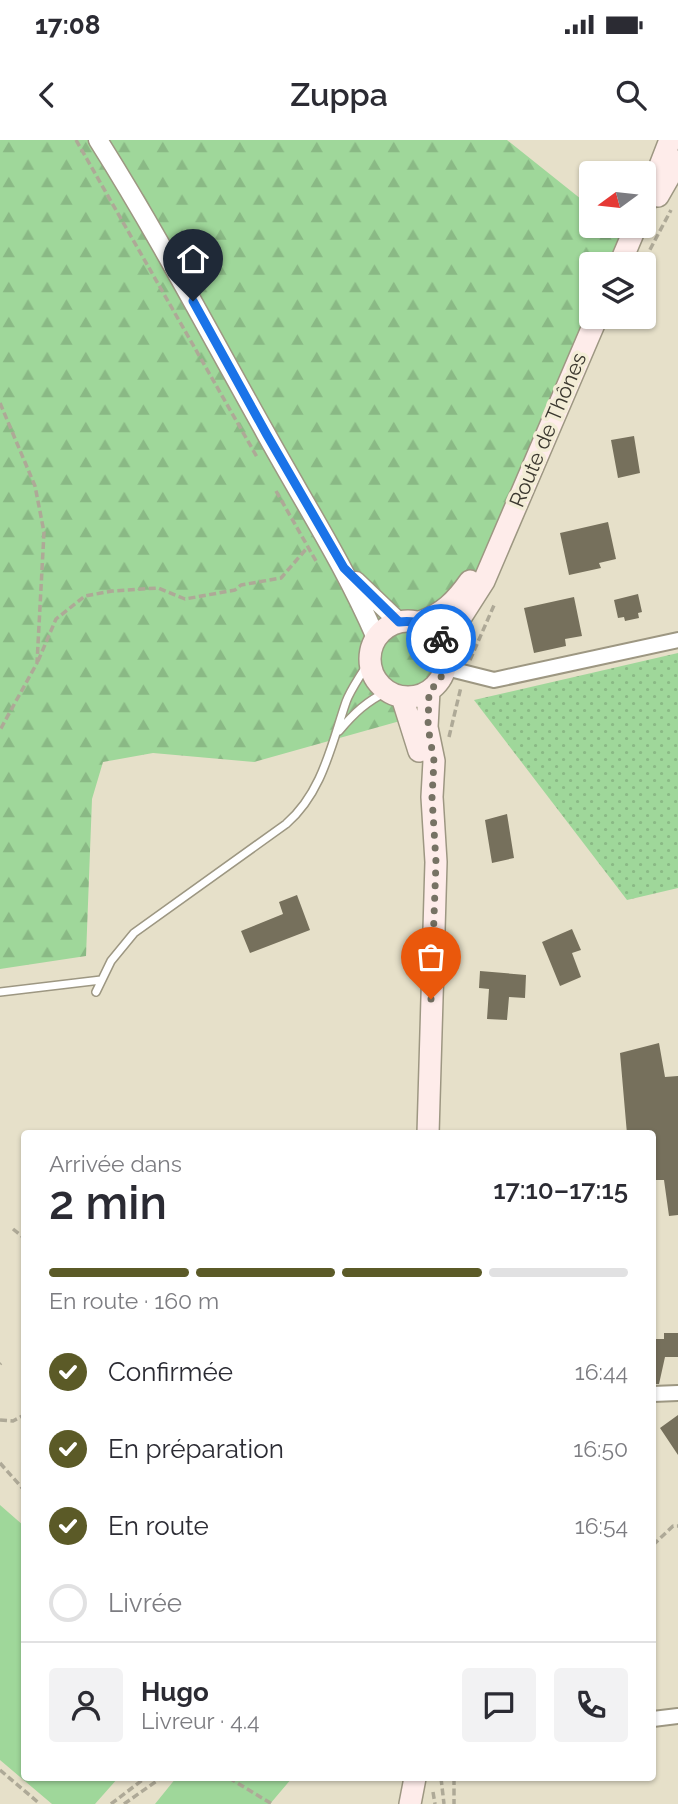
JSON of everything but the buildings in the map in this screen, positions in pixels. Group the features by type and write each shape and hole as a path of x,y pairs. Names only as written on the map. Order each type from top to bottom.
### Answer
{"main road":[{"path":"656,176 670,140"},
{"path":"656,200 678,161"},
{"name":"Route de Thônes","path":"452,664 454,628 484,581 499,543 603,329"},
{"name":"Route de Thônes","path":"420,622 436,616 453,604 499,543"},
{"path":"395,694 416,697 429,691 452,664 440,638 432,628 420,622 399,622 382,631 376,638 370,659 375,678 395,694 414,730 432,797"},
{"path":"428,1130 436,862 432,797 434,761 428,727 429,691"},
{"path":"410,1804 414,1781"}],"street":[{"path":"98,140 143,212 344,568 376,638"},
{"path":"344,568 399,622"},
{"path":"452,664 494,680 678,640"},
{"path":"656,1394 678,1393"},
{"path":"656,1719 678,1716"}],"lane":[{"path":"96,992 117,951 134,933 296,816 316,789 347,699 370,659"},
{"path":"337,734 354,713 370,700 395,694"},
{"path":"0,992 101,980"}],"path":[{"path":"76,140 261,465"},
{"path":"649,252 675,203"},
{"path":"0,403 35,486 44,533 37,663"},
{"path":"275,488 321,570"},
{"path":"0,730 37,663 56,619 85,596 158,588 185,599 235,590 241,584 281,578 308,547"},
{"path":"448,742 452,664 500,592"},
{"path":"13,1230 21,1236"},
{"path":"0,1420 13,1421 21,1417"},
{"path":"0,1463 21,1487"},
{"path":"656,1542 673,1526 678,1526"},
{"path":"0,1770 40,1804"},
{"path":"111,1804 141,1781"},
{"path":"124,1804 157,1781"},
{"path":"234,1781 272,1804"},
{"path":"441,1781 444,1804"},
{"path":"454,1781 454,1804"}],"green space":[{"path":"0,140 507,140 579,197 579,238 631,238 625,252 579,252 579,329 587,329 541,445 425,714 254,762 153,753 103,762 92,799 86,956 0,969"},
{"path":"678,653 678,888 627,900 474,700"},
{"path":"0,1505 21,1523 21,1778 0,1760"},
{"path":"25,1781 115,1781 95,1804 52,1804"},
{"path":"174,1781 289,1781 270,1804 155,1804"}],"way so far":[{"path":"431,999 436,862 432,797 434,761 427,705 429,691 442,677 446,668 446,649 441,639"}],"route":[{"path":"193,301 344,568 399,622 420,622 432,628 441,639"}]}
